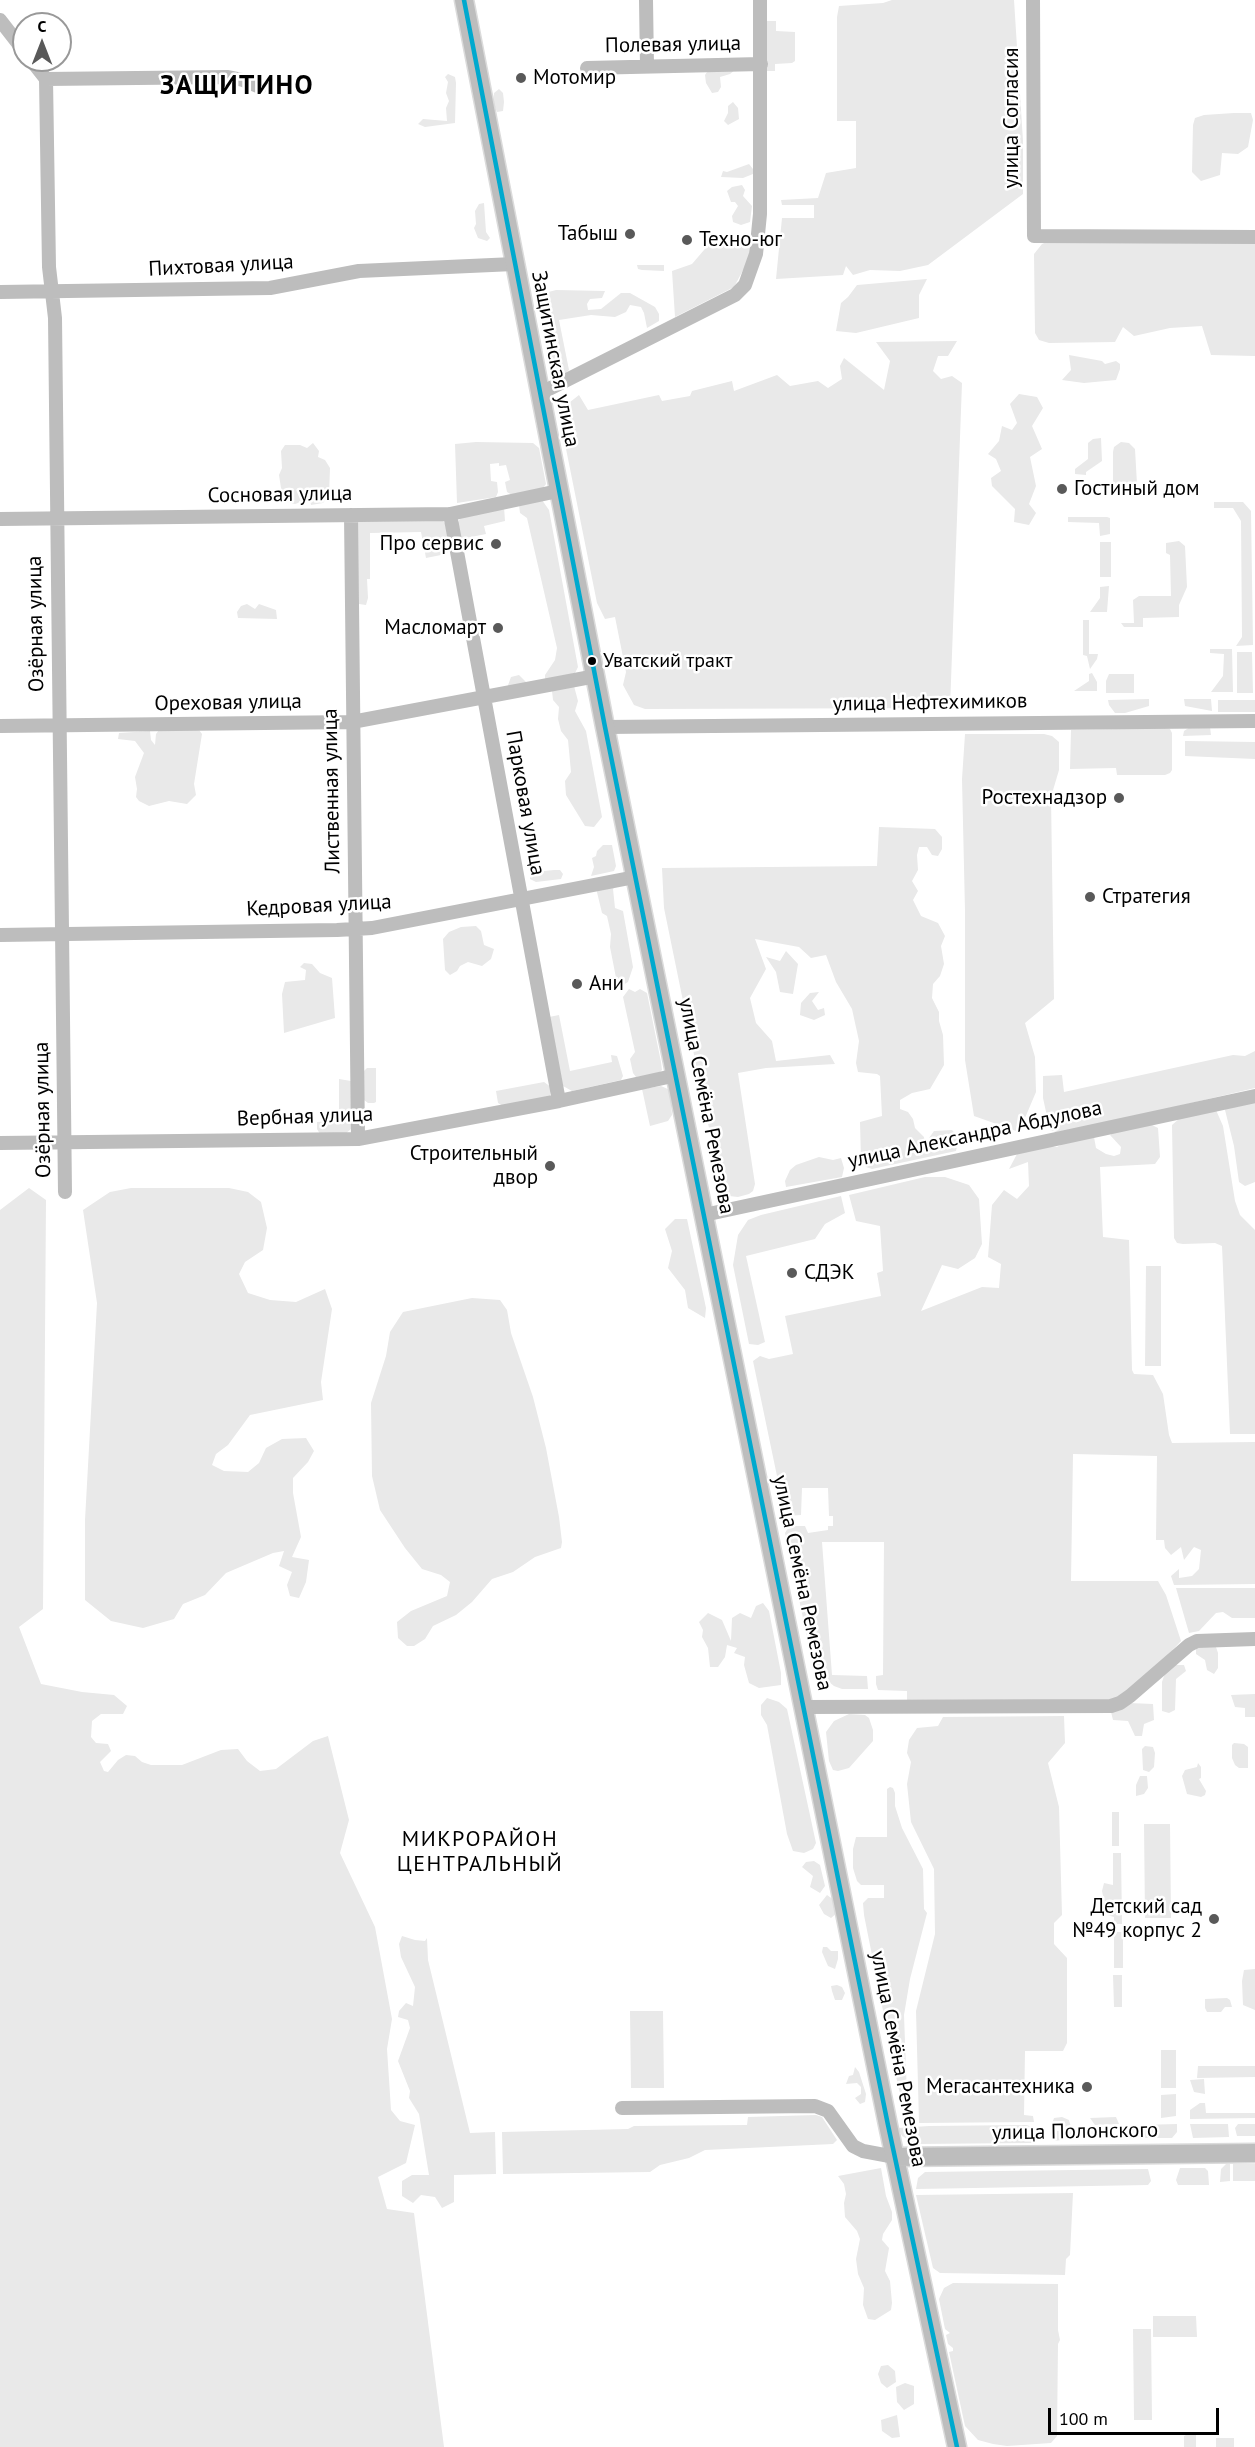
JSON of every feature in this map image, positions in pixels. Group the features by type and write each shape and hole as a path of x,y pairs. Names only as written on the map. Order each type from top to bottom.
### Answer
{"main road":[{"name":"Защитинская улица","path":"464,0 605,727"},
{"name":"улица Семёна Ремезова","path":"605,727 888,2125 957,2447"},
{"path":"888,2125 895,2138 907,2150 929,2157"},
{"name":"улица Полонского","path":"895,2157 1255,2153"},
{"path":"905,2204 909,2173 915,2165 929,2157"}],"street":[{"path":"646,0 647,66"},
{"path":"539,394 735,295 745,285 756,254 760,214 760,0"},
{"name":"улица Согласия","path":"1033,0 1034,236 1255,237"},
{"path":"0,20 12,36"},
{"name":"Полевая улица","path":"587,68 761,64"},
{"path":"41,72 46,78 228,77 260,87"},
{"name":"Озёрная улица","path":"46,78 49,267 55,318 64,1192"},
{"name":"Пихтовая улица","path":"0,292 270,288 359,271 514,264"},
{"name":"Сосновая улица","path":"0,519 450,514 558,491"},
{"name":"Парковая улица","path":"450,514 559,1101"},
{"name":"Лиственная улица","path":"351,515 358,1138"},
{"name":"Ореховая улица","path":"0,726 352,722 596,676"},
{"name":"улица Нефтехимиков","path":"605,727 1255,722"},
{"name":"Кедровая улица","path":"0,935 355,929 635,877"},
{"name":"Вербная улица","path":"0,1143 358,1138 559,1101 677,1076"},
{"name":"улица Александра Абдулова","path":"704,1215 1255,1096"},
{"path":"805,1707 1111,1706 1130,1696 1197,1641 1255,1639"},
{"path":"622,2108 815,2106 828,2111 853,2146 863,2151 895,2157"}],"shaded area":[{"path":"892,0 1014,0 1023,141 1023,194 928,265 900,271 870,270 853,275 846,266 843,275 776,279 782,218 814,218 814,205 782,205 781,200 818,198 826,173 856,168 856,121 837,121 837,17 839,6 883,3"},
{"path":"764,21 776,21 776,31 795,32 795,61 775,64 775,71 764,71"},
{"path":"735,70 720,77 721,87 718,92 712,93 706,83 707,72"},
{"path":"448,74 455,77 456,83 455,123 425,127 418,124 423,119 447,121 446,108 449,101 446,93 448,82 445,77"},
{"path":"499,89 503,93 504,102 503,111 497,112 493,103 494,93"},
{"path":"733,102 738,108 739,119 728,125 724,121 728,113 728,106"},
{"path":"1251,113 1253,120 1248,147 1238,154 1222,153 1220,175 1201,181 1192,172 1195,118 1204,115"},
{"path":"749,164 753,169 753,174 743,178 721,177 723,171 727,172"},
{"path":"742,185 745,190 743,196 752,206 750,222 741,225 733,222 732,216 738,206 735,202 731,202 727,191 732,187"},
{"path":"484,203 486,232 490,238 487,241 478,238 474,228 475,211 479,204"},
{"path":"1255,236 1255,356 1211,355 1202,326 1170,328 1134,336 1123,327 1115,342 1049,343 1039,340 1035,333 1034,254 1042,244 1051,240"},
{"path":"744,239 749,243 749,259 734,287 675,317 672,271 692,264 710,243"},
{"path":"637,265 664,265 664,271 642,270 638,269"},
{"path":"927,279 919,295 919,318 856,333 836,331 841,303 857,285"},
{"path":"556,290 605,291 602,298 590,299 587,304 588,310 601,309 621,293 630,293 655,307 659,314 659,321 647,328 641,307 630,305 626,312 615,317 591,315 559,320 569,370 564,375 556,376 551,372 538,298 541,294"},
{"path":"957,341 948,356 938,356 933,371 941,379 952,376 962,383 950,708 645,709 634,705 623,685 626,672 615,617 605,619 597,603 561,424 565,406 579,395 588,410 659,395 662,401 690,396 692,391 732,381 734,391 777,375 790,386 818,381 828,388 842,379 840,366 844,358 884,390 890,361 876,342"},
{"path":"1069,355 1102,361 1105,364 1116,361 1120,364 1120,369 1116,380 1084,383 1062,380 1071,370"},
{"path":"1019,394 1037,397 1043,408 1032,426 1042,449 1030,457 1036,486 1029,504 1036,513 1029,525 1014,522 1015,509 992,486 991,478 1001,471 996,459 988,454 999,441 1002,426 1012,430 1017,423 1010,404"},
{"path":"1101,438 1102,461 1086,472 1086,475 1075,474 1075,469 1088,459 1088,443 1093,439"},
{"path":"1121,442 1129,443 1135,449 1137,484 1113,484 1113,452 1114,447"},
{"path":"313,443 319,451 318,457 325,460 330,468 329,495 323,503 311,505 309,495 303,494 301,502 295,504 283,501 279,475 282,468 281,451 285,445 300,445 307,448"},
{"path":"533,443 539,448 546,484 543,488 512,495 507,492 505,482 510,480 506,465 490,464 491,481 497,482 496,497 457,503 455,444"},
{"path":"542,500 549,510 578,667 575,673 545,681 545,675 555,660 557,648 527,518 520,513 519,505"},
{"path":"1214,502 1243,502 1251,511 1253,645 1236,646 1242,637 1241,521 1233,508 1214,508"},
{"path":"504,507 505,521 484,526 486,534 466,538 468,546 462,547 458,523 460,518"},
{"path":"1068,517 1110,518 1110,534 1100,536 1099,523 1068,522"},
{"path":"441,519 445,523 450,549 446,554 426,558 421,532 370,533 368,598 366,605 359,604 356,524 359,521"},
{"path":"1179,541 1185,546 1187,587 1179,605 1179,617 1143,618 1143,627 1124,627 1121,623 1134,623 1133,600 1139,596 1171,596 1170,555 1166,553 1166,543"},
{"path":"1100,542 1111,542 1111,577 1100,577"},
{"path":"1109,586 1107,612 1090,612 1100,598 1100,587"},
{"path":"247,604 255,609 259,604 276,610 277,619 238,618 237,612 241,606"},
{"path":"1083,620 1089,620 1089,654 1098,654 1090,669 1087,656 1083,655"},
{"path":"1210,649 1232,649 1233,692 1211,692 1223,676 1224,654 1210,653"},
{"path":"1237,652 1252,652 1253,693 1237,693"},
{"path":"1092,673 1097,682 1097,691 1074,691 1089,681 1089,674"},
{"path":"1109,674 1134,674 1134,693 1106,693 1106,681"},
{"path":"519,675 527,683 507,688 511,677"},
{"path":"574,686 578,701 575,711 586,731 602,817 594,827 585,826 566,795 565,781 571,772 568,740 561,731 558,719 559,707 553,700 552,691"},
{"path":"1149,699 1149,706 1125,713 1115,713 1108,700"},
{"path":"1184,699 1211,699 1212,711 1185,706"},
{"path":"1218,700 1255,700 1255,712 1218,712"},
{"path":"1190,727 1210,727 1211,735 1183,736 1184,731"},
{"path":"1170,729 1172,733 1172,770 1170,773 1165,775 1117,775 1116,768 1070,769 1071,730"},
{"path":"159,730 199,730 202,734 194,784 196,795 187,804 169,801 149,806 136,797 135,777 144,753 135,741 118,739 119,733 150,731 151,740 155,745 156,734"},
{"path":"965,734 1044,734 1052,736 1059,742 1059,770 1051,797 1054,999 1025,1023 1035,1057 1036,1092 1019,1132 974,1116 965,1060 962,779"},
{"path":"1185,741 1255,742 1255,759 1185,756"},
{"path":"879,827 935,829 942,837 942,849 938,856 932,855 927,847 919,847 918,870 912,881 918,891 913,900 921,916 938,923 945,936 941,946 944,964 940,976 933,984 932,998 939,1012 943,1035 944,1065 930,1089 912,1093 900,1100 900,1109 908,1112 913,1119 915,1128 924,1137 926,1150 933,1150 929,1138 934,1131 952,1130 959,1138 956,1151 872,1169 866,1167 861,1159 860,1122 882,1116 880,1076 858,1072 856,1063 859,1041 852,1009 836,982 826,955 811,958 799,947 755,939 766,969 750,998 756,1023 772,1041 776,1061 830,1055 835,1064 766,1068 738,1073 755,1184 753,1191 749,1194 738,1197 729,1196 723,1192 720,1182 664,908 662,868 877,866"},
{"path":"603,845 612,845 616,866 614,871 591,876 594,867 592,858"},
{"path":"560,870 563,874 561,879 536,882 530,879 530,875 535,872"},
{"path":"617,884 613,889 615,908 623,911 633,967 628,982 618,988 610,947 611,934 607,916 602,913 596,888"},
{"path":"476,926 481,931 484,945 494,949 491,959 482,966 468,962 450,975 445,970 443,939 449,932 461,927"},
{"path":"786,951 798,964 793,994 780,992 776,972 766,957 780,961"},
{"path":"304,963 312,964 320,973 332,978 335,1018 284,1033 282,994 285,982 305,980 306,970 300,967"},
{"path":"629,989 635,992 640,989 647,993 661,1062 662,1070 659,1073 636,1077 633,1073 630,1059 635,1052 623,997"},
{"path":"819,992 812,1001 818,1010 824,1008 825,1015 814,1020 800,1015 801,1003 810,993"},
{"path":"559,1015 570,1071 612,1062 611,1055 617,1056 623,1076 621,1080 572,1091 563,1086 549,1017"},
{"path":"1255,1051 1255,1088 1119,1120 1057,1132 1050,1130 1043,1098 1043,1076 1062,1075 1064,1092 1233,1055 1245,1056"},
{"path":"367,1068 376,1068 376,1102 374,1103 364,1100 363,1072"},
{"path":"339,1079 351,1081 351,1129 345,1134 320,1134 317,1122 339,1121"},
{"path":"544,1082 551,1087 550,1096 503,1106 498,1103 496,1091"},
{"path":"661,1086 670,1090 672,1115 668,1121 650,1126 642,1089"},
{"path":"1255,1101 1255,1182 1245,1186 1239,1182 1234,1146 1225,1110 1227,1106"},
{"path":"1216,1110 1223,1126 1235,1201 1240,1215 1255,1230 1255,1434 1230,1434 1222,1246 1215,1243 1177,1243 1174,1238 1172,1125 1180,1118"},
{"path":"1148,1123 1158,1128 1160,1157 1155,1164 1100,1167 1103,1237 1129,1240 1132,1370 1134,1374 1153,1375 1163,1394 1172,1443 1255,1442 1255,1584 1174,1585 1171,1576 1179,1569 1179,1578 1192,1576 1199,1569 1201,1550 1194,1547 1184,1560 1181,1547 1171,1555 1165,1548 1164,1540 1156,1540 1157,1456 1073,1454 1071,1581 1158,1581 1166,1595 1181,1641 1149,1675 1118,1700 907,1702 907,1691 878,1690 876,1684 876,1676 883,1675 884,1542 822,1542 832,1675 867,1676 868,1689 842,1689 834,1686 814,1670 785,1533 788,1528 795,1526 805,1526 808,1533 828,1530 828,1526 833,1526 833,1516 829,1516 828,1488 802,1488 801,1515 781,1514 777,1476 753,1361 760,1356 769,1359 793,1354 785,1316 881,1296 877,1273 883,1271 880,1226 856,1221 849,1195 925,1177 945,1177 969,1185 979,1199 982,1244 975,1258 958,1269 942,1265 921,1311 982,1287 999,1288 1001,1264 988,1257 992,1205 1004,1190 1017,1199 1029,1186 1028,1162 1009,1169 1017,1154 1038,1145 1057,1147 1074,1138 1094,1137 1096,1148 1114,1156 1120,1154 1121,1147 1110,1135 1115,1131"},
{"path":"819,1157 833,1160 841,1158 844,1168 842,1177 786,1187 785,1181 790,1170 796,1165"},
{"path":"29,1188 46,1200 43,1609 19,1627 41,1684 82,1692 114,1695 127,1706 123,1714 101,1714 92,1721 91,1737 96,1743 108,1744 111,1751 100,1762 104,1771 108,1772 118,1760 126,1755 135,1756 151,1765 182,1765 221,1750 238,1749 247,1761 260,1771 276,1769 313,1741 328,1736 349,1820 340,1853 375,1927 392,2019 387,2049 391,2110 400,2121 415,2125 406,2163 378,2177 387,2209 414,2213 444,2447 0,2447 0,1210"},
{"path":"131,1188 229,1188 248,1192 261,1202 267,1228 263,1250 245,1262 239,1274 248,1293 270,1300 296,1302 325,1289 332,1309 321,1382 323,1400 250,1415 228,1445 216,1454 212,1465 224,1471 248,1472 259,1463 266,1448 282,1439 306,1438 314,1451 308,1462 293,1478 293,1493 301,1537 292,1557 309,1560 306,1582 299,1598 290,1596 287,1585 292,1572 279,1566 284,1551 273,1553 226,1573 205,1595 183,1604 174,1619 143,1628 111,1621 85,1600 85,1520 97,1303 83,1210 110,1192"},
{"path":"841,1196 845,1213 825,1224 815,1239 746,1256 765,1342 758,1345 749,1344 733,1265 738,1235 748,1220 761,1215"},
{"path":"675,1219 687,1219 706,1308 705,1318 688,1308 685,1290 668,1268 672,1251 665,1229"},
{"path":"1146,1266 1161,1266 1161,1366 1145,1366"},
{"path":"472,1298 500,1300 507,1310 511,1333 533,1397 546,1448 559,1517 561,1548 535,1557 513,1572 492,1579 472,1602 456,1615 433,1626 425,1639 414,1646 407,1646 398,1638 397,1622 411,1611 447,1596 450,1582 441,1575 422,1569 380,1510 372,1476 371,1403 386,1356 390,1332 403,1312"},
{"path":"1176,1588 1255,1588 1255,1618 1232,1618 1223,1612 1216,1613 1199,1631 1189,1633"},
{"path":"763,1603 769,1611 781,1673 781,1685 759,1688 749,1683 744,1665 745,1657 734,1653 737,1648 727,1645 725,1657 718,1667 710,1667 708,1648 702,1637 703,1630 699,1622 708,1613 722,1620 731,1641 732,1618 740,1613 751,1618 756,1606"},
{"path":"1215,1644 1218,1653 1218,1668 1214,1674 1207,1670 1205,1660 1196,1654 1196,1647"},
{"path":"1175,1665 1184,1665 1186,1671 1176,1679 1175,1710 1169,1713 1162,1711 1162,1682 1165,1673"},
{"path":"1255,1694 1255,1717 1245,1717 1245,1708 1235,1707 1231,1695"},
{"path":"767,1698 779,1702 787,1709 816,1843 813,1849 804,1853 793,1851 787,1834 767,1725 761,1715 761,1705"},
{"path":"1129,1703 1153,1704 1154,1720 1144,1724 1142,1736 1135,1736 1128,1721 1113,1720 1111,1712"},
{"path":"849,1714 865,1715 869,1718 873,1730 873,1741 849,1768 833,1770 829,1761 826,1732 834,1721"},
{"path":"1064,1716 1065,1743 1048,1763 1059,1807 1062,1915 1054,1923 1054,1944 1067,1958 1067,2043 1063,2051 1025,2051 1024,2115 1033,2116 1034,2122 919,2123 916,2011 935,1934 934,1869 911,1822 907,1784 911,1762 907,1753 909,1740 917,1728 938,1726 943,1717"},
{"path":"1234,1743 1248,1747 1248,1768 1239,1768 1235,1765 1232,1758"},
{"path":"1145,1746 1153,1747 1155,1753 1154,1767 1149,1772 1143,1770 1142,1749"},
{"path":"1198,1763 1201,1767 1201,1778 1199,1779 1206,1791 1201,1797 1187,1794 1182,1776 1185,1770 1197,1767"},
{"path":"1140,1776 1147,1776 1148,1788 1144,1794 1136,1796 1136,1785"},
{"path":"890,1787 895,1793 895,1806 902,1828 923,1869 924,1909 927,1913 910,1979 904,2015 908,2122 898,2086 864,1915 863,1903 868,1898 884,1898 884,1885 861,1885 857,1881 853,1868 853,1849 856,1837 887,1837 887,1789"},
{"path":"1112,1812 1119,1812 1119,1846 1112,1846"},
{"path":"1144,1824 1170,1824 1171,1918 1145,1918"},
{"path":"1113,1853 1121,1853 1122,1924 1114,1924 1114,1917 1107,1915 1102,1891 1104,1883 1113,1885"},
{"path":"814,1861 820,1865 825,1886 820,1893 810,1887 813,1876 802,1867 806,1862"},
{"path":"827,1895 834,1900 837,1913 831,1918 824,1914 819,1905"},
{"path":"1114,1932 1123,1932 1123,1968 1114,1968"},
{"path":"402,1936 425,1941 427,1938 428,1960 470,2133 495,2132 496,2174 454,2175 454,2202 442,2208 435,2197 421,2195 413,2203 402,2196 402,2181 412,2175 429,2175 419,2114 409,2098 410,2091 398,2061 410,2028 408,2020 398,2017 399,2011 406,2003 413,2006 415,1987 401,1957 399,1944"},
{"path":"823,1947 831,1951 838,1951 835,1969 828,1966 822,1952"},
{"path":"1255,1969 1255,2010 1243,2005 1242,1981 1244,1970"},
{"path":"1113,1975 1122,1975 1122,2007 1114,2007"},
{"path":"831,1986 842,1987 845,1993 842,2000 835,2000"},
{"path":"1227,1998 1232,2007 1225,2007 1221,2012 1207,2012 1205,1999"},
{"path":"630,2011 663,2011 664,2088 631,2088"},
{"path":"1161,2050 1176,2050 1176,2088 1161,2088"},
{"path":"1198,2066 1255,2066 1255,2077 1197,2078"},
{"path":"855,2067 859,2072 866,2094 865,2102 860,2104 855,2098 861,2094 861,2087 857,2083 846,2084 849,2076 853,2075"},
{"path":"1204,2079 1205,2094 1194,2092 1190,2080"},
{"path":"1176,2094 1176,2116 1161,2118 1161,2095"},
{"path":"1200,2103 1205,2103 1206,2113 1255,2113 1255,2118 1190,2119 1190,2110"},
{"path":"816,2115 822,2117 837,2140 833,2144 705,2150 689,2158 660,2165 650,2172 503,2174 502,2132 628,2129 634,2126 747,2125 748,2117"},
{"path":"1062,2117 1069,2120 1071,2127 1051,2127 1054,2118"},
{"path":"1116,2117 1119,2124 1095,2125 1090,2118"},
{"path":"1177,2124 1177,2132 1172,2138 1145,2138 1130,2134 1129,2130 1140,2125"},
{"path":"1190,2124 1228,2124 1229,2137 1193,2138"},
{"path":"1238,2124 1255,2124 1255,2136 1237,2136 1235,2128"},
{"path":"1026,2125 1037,2128 1036,2141 1031,2143 916,2144 902,2136 898,2128 929,2126"},
{"path":"1094,2130 1094,2134 1055,2141 1050,2134 1051,2131"},
{"path":"1226,2164 1230,2164 1230,2181 1220,2182 1221,2169"},
{"path":"1233,2164 1255,2164 1255,2181 1233,2181"},
{"path":"881,2168 886,2196 892,2212 892,2220 882,2240 889,2248 885,2271 890,2281 892,2303 891,2310 875,2320 868,2319 863,2305 864,2288 858,2274 856,2259 860,2239 857,2231 845,2217 846,2194 844,2184 838,2176"},
{"path":"1180,2168 1205,2168 1208,2171 1209,2185 1178,2185 1176,2180"},
{"path":"1148,2169 1151,2181 1148,2185 916,2189 918,2178 925,2172"},
{"path":"1073,2193 1070,2255 1066,2259 1065,2275 940,2273 933,2268 916,2195"},
{"path":"953,2283 1058,2284 1060,2340 1058,2344 1057,2436 1051,2443 1007,2446 993,2444 978,2440 965,2426 949,2352 953,2351 953,2348 948,2344 946,2335 950,2333 945,2329 939,2299 944,2288"},
{"path":"1153,2316 1196,2316 1197,2337 1153,2337"},
{"path":"1133,2329 1151,2329 1152,2420 1134,2420"},
{"path":"888,2365 895,2371 896,2382 887,2388 881,2383 878,2374 881,2366"},
{"path":"905,2383 914,2386 914,2404 904,2410 897,2402 896,2387"},
{"path":"897,2415 900,2437 892,2438 882,2431 881,2420"},
{"path":"1192,2432 1196,2433 1196,2447 1184,2447 1184,2436"},
{"path":"1216,2438 1234,2438 1234,2447 1216,2447"}],"transit line":[{"path":"464,0 605,727 888,2125 957,2447"}],"place":[{"name":"Мотомир","path":"521,78"},
{"name":"Табыш","path":"630,234"},
{"name":"Техно-юг","path":"687,240"},
{"name":"Гостиный дом","path":"1062,489"},
{"name":"Про сервис","path":"496,544"},
{"name":"Масломарт","path":"498,628"},
{"name":"Уватский тракт","path":"592,661"},
{"name":"Ростехнадзор","path":"1119,798"},
{"name":"Стратегия","path":"1090,897"},
{"name":"Ани","path":"577,984"},
{"name":"Строительный двор","path":"550,1166"},
{"name":"СДЭК","path":"792,1273"},
{"name":"Детский сад №49 корпус 2","path":"1214,1919"},
{"name":"Мегасантехника","path":"1087,2087"}],"district":[{"name":"ЗАЩИТИНО","path":"237,86"},
{"name":"МИКРОРАЙОН ЦЕНТРАЛЬНЫЙ","path":"480,1853"}]}
